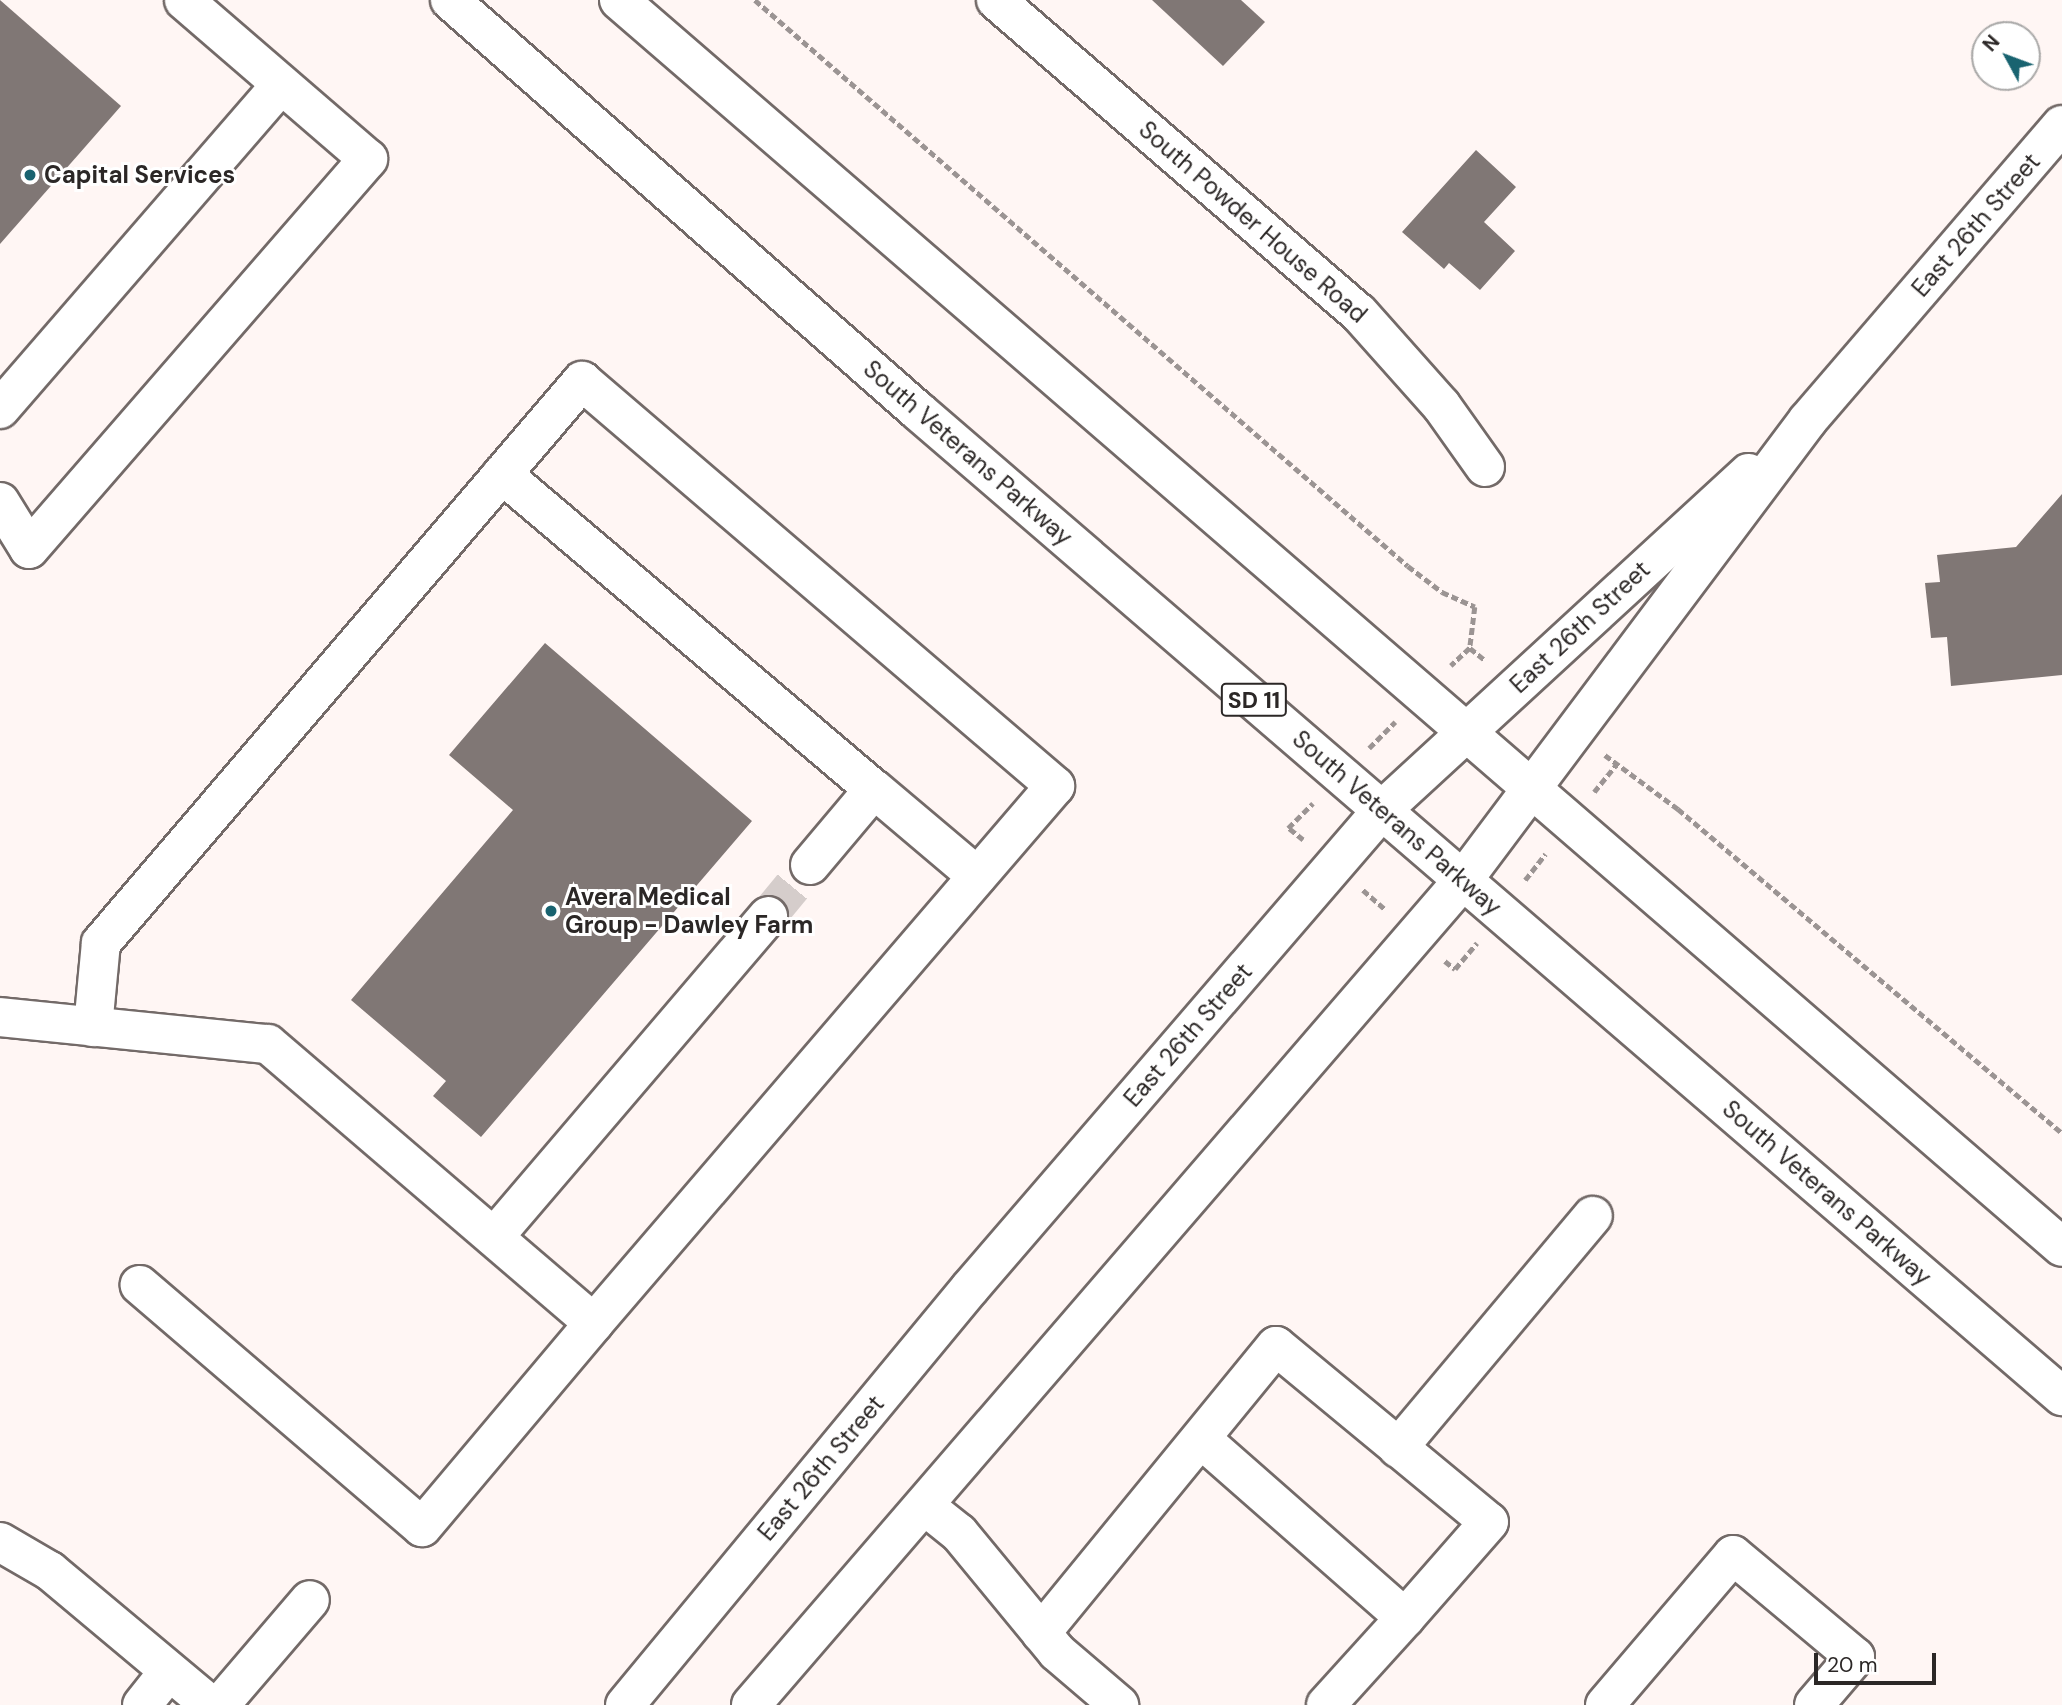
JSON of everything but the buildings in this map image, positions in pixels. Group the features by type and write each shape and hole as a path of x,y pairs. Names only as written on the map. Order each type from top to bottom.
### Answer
{"main road":[{"path":"0,502 29,549 368,159 184,0"},
{"name":"South Veterans Parkway","path":"450,0 1382,810 2062,1396"},
{"path":"619,0 1530,791 2062,1247"},
{"name":"South Powder House Road","path":"996,0 1358,312 1441,404 1485,467"},
{"path":"0,409 281,85"},
{"name":"East 26th Street","path":"751,1705 1463,880 1808,420 2062,125"},
{"path":"93,1027 101,943 582,381 1055,786 422,1527 140,1285"},
{"name":"East 26th Street","path":"625,1705 970,1288 1382,810 1808,420"},
{"path":"502,474 977,876"},
{"path":"810,865 874,789"},
{"path":"494,1237 768,916"},
{"path":"0,1017 268,1044 594,1323"},
{"path":"1398,1448 1593,1216"},
{"path":"1041,1633 1276,1346 1489,1522 1326,1705"},
{"path":"1201,1439 1405,1618"},
{"path":"925,1506 958,1533 1041,1633 1119,1705"},
{"path":"0,1542 50,1571 210,1705"},
{"path":"1605,1705 1733,1555 1855,1657 1814,1705"},
{"path":"220,1705 310,1600"},
{"path":"142,1705 169,1671"}],"path":[{"path":"755,0 1408,566 1442,592 1475,607 1470,648 1288,828 1455,970 1616,765 1678,809 2062,1133"}],"tunnel":[{"path":"768,916 810,865"}],"place":[{"name":"Capital Services","path":"30,175"},
{"name":"Avera Medical Group - Dawley Farm","path":"551,911"}]}
